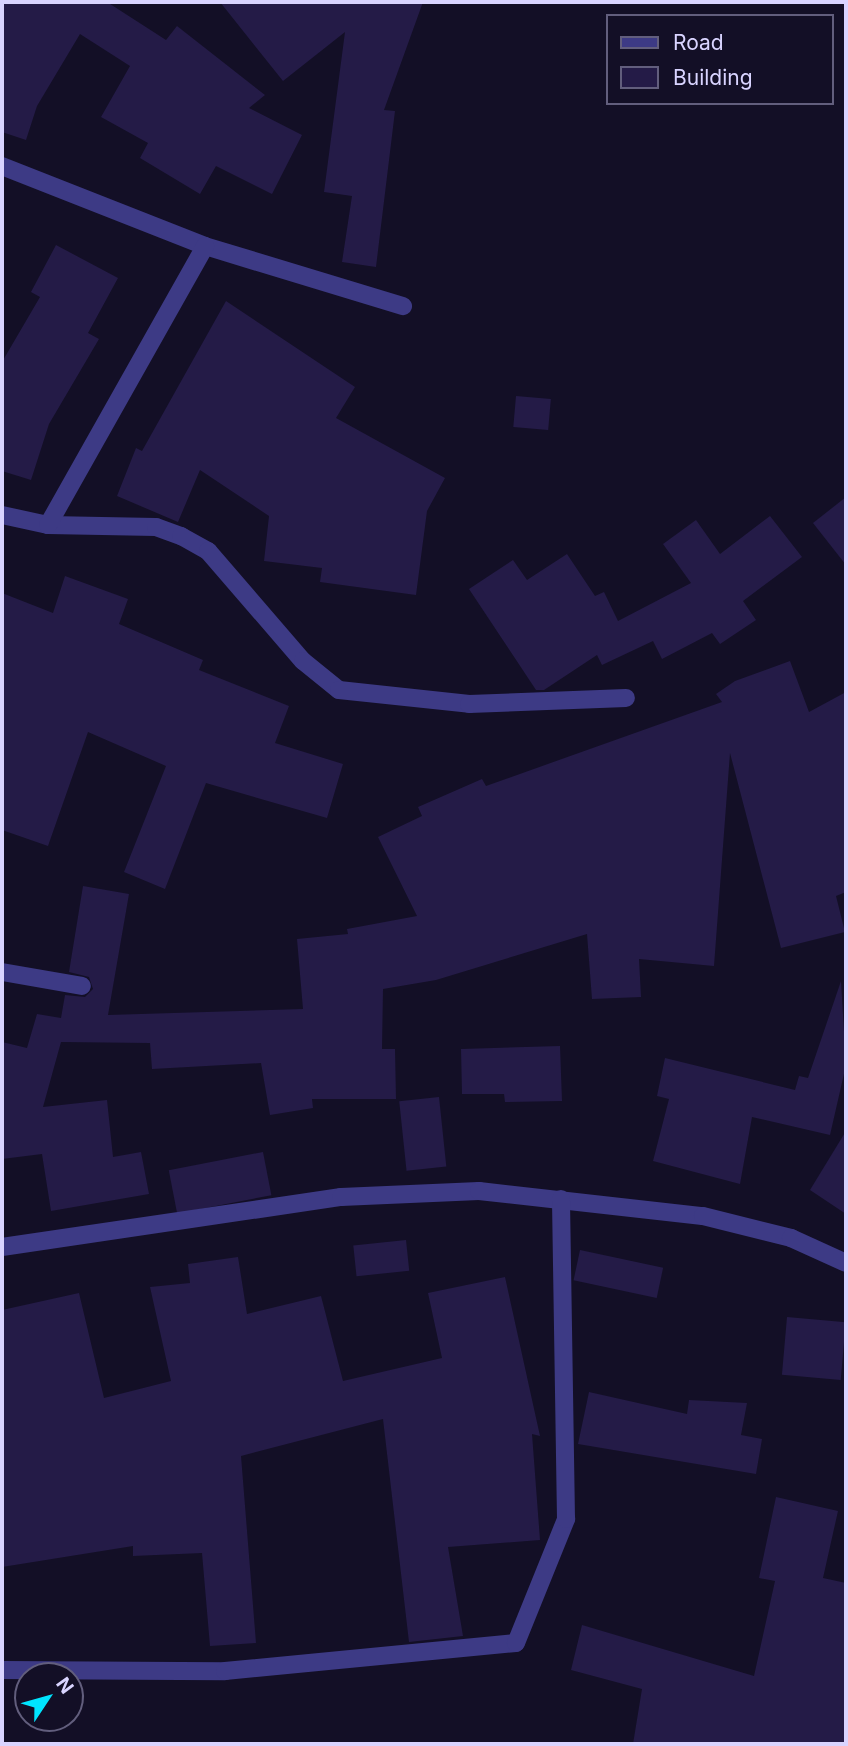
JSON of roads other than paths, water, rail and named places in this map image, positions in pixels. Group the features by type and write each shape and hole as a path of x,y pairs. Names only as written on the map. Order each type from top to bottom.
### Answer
{"street":[{"path":"2,166 205,246 403,306"},
{"path":"48,525 205,246"},
{"path":"2,515 48,525 156,527 199,546 303,661 339,690 469,704 626,698"},
{"path":"2,972 82,986"},
{"path":"2,1247 341,1197 479,1191 703,1216 791,1238 846,1264"},
{"path":"2,1670 225,1671 516,1643 529,1625 566,1519 561,1199"}]}
